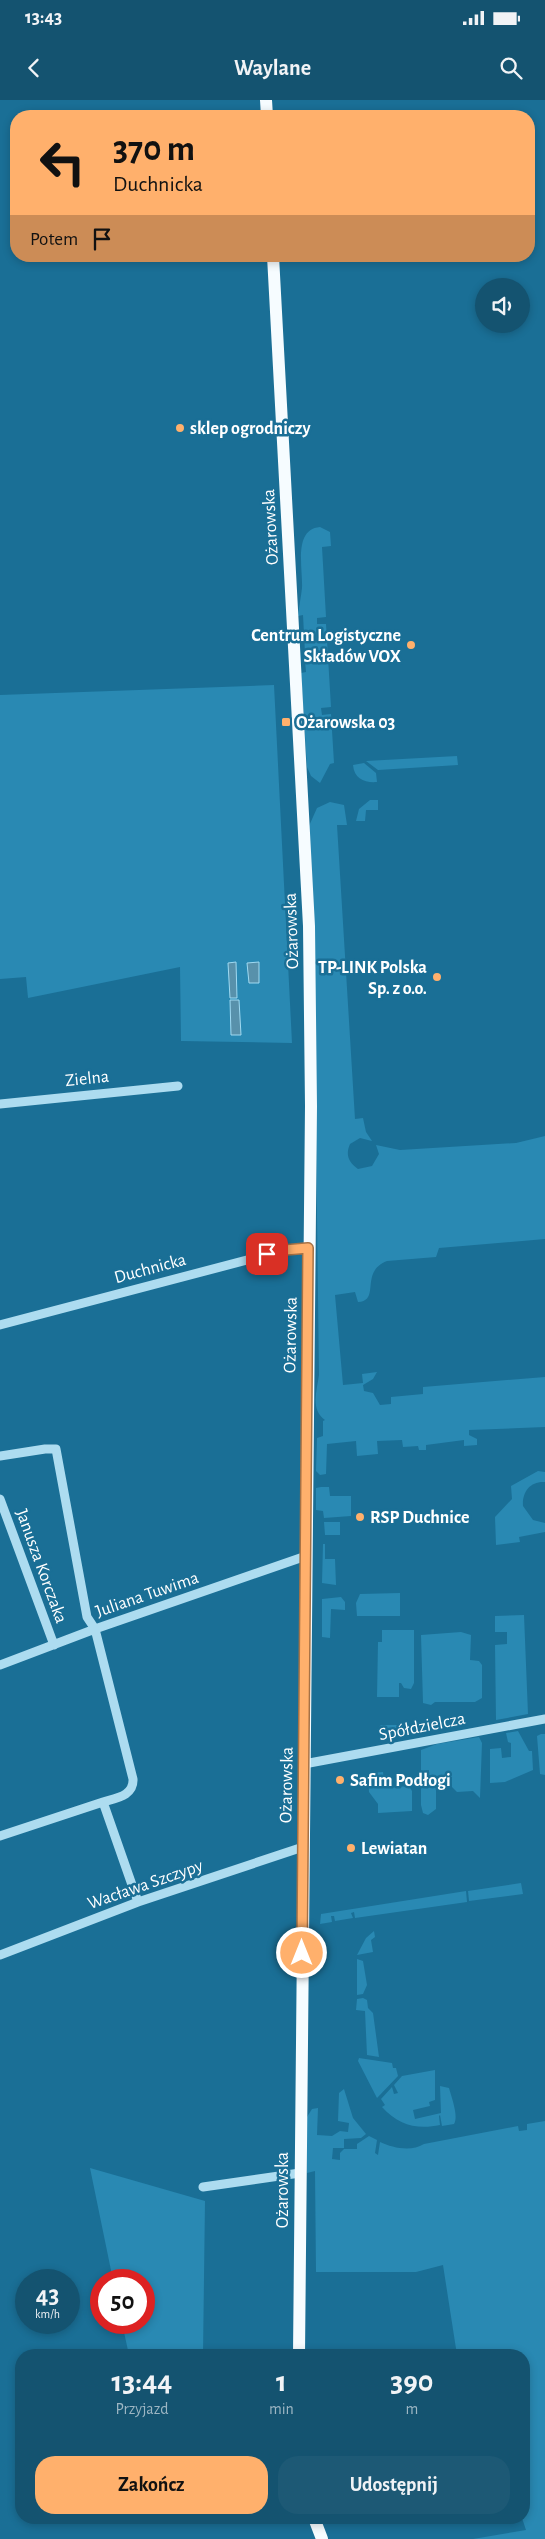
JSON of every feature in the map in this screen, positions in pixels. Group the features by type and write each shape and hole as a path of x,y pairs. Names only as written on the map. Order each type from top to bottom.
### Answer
{"main road":[{"name":"Ożarowska","path":"274,262 309,926 299,2349"},
{"path":"316,2524 322,2539"}],"street":[{"name":"Zielna","path":"0,1104 178,1086"},
{"name":"Duchnicka","path":"0,1325 285,1250 308,1248"},
{"path":"0,1456 56,1449 88,1616 95,1629 133,1779 129,1792 123,1796 0,1836"},
{"name":"Janusza Korczaka","path":"0,1499 54,1645"},
{"name":"Juliana Tuwima","path":"0,1665 95,1629 306,1556"},
{"name":"Spółdzielcza","path":"304,1764 545,1719"},
{"path":"103,1802 138,1902"},
{"name":"Wacława Szczypy","path":"0,1955 138,1902 303,1847"},
{"path":"203,2187 300,2172"}],"shaded area":[{"path":"320,527 330,532 331,546 322,547 326,617 317,618 317,624 326,624 331,707 321,708 322,715 331,714 334,763 330,764 320,783 311,776 307,767 301,673 306,672 305,661 309,661 308,653 305,653 303,615 298,616 302,588 301,551 303,542 306,535 312,529"},
{"path":"274,685 292,1043 181,1041 180,967 28,998 26,977 0,979 0,695"},
{"path":"457,756 458,765 378,770 366,761"},
{"path":"364,763 376,773 377,782 364,781 355,774 353,765"},
{"path":"370,800 378,800 378,810 366,810 365,821 356,821 359,809"},
{"path":"330,802 344,805 347,825 337,825 355,1119 363,1118 366,1132 372,1141 360,1138 350,1144 348,1155 350,1161 358,1169 372,1166 379,1154 376,1145 400,1150 516,1143 545,1136 545,1239 439,1248 436,1257 387,1261 374,1272 370,1291 365,1300 358,1302 355,1292 335,1295 343,1385 363,1383 362,1374 377,1372 373,1379 363,1385 364,1391 373,1393 380,1405 391,1404 391,1397 423,1394 423,1387 545,1377 545,1427 469,1430 469,1435 477,1439 477,1445 464,1446 464,1440 426,1445 426,1450 419,1450 418,1446 403,1447 402,1440 377,1441 378,1454 357,1456 356,1441 327,1444 326,1474 320,1475 316,1471 317,1438 323,1436 323,1421 325,1420 317,1411 316,1405 319,1375 315,1059 309,826 317,808"},
{"path":"236,962 237,998 230,998 228,963"},
{"path":"259,962 259,983 249,983 247,963"},
{"path":"230,1000 239,1000 241,1035 231,1035"},
{"path":"538,1471 545,1472 545,1482 535,1483 528,1488 524,1496 523,1506 533,1520 545,1523 545,1532 519,1537 520,1542 496,1545 495,1517 512,1499 511,1486"},
{"path":"329,1487 330,1496 351,1496 351,1516 324,1518 323,1511 316,1510 316,1488"},
{"path":"324,1522 340,1522 340,1535 325,1535"},
{"path":"323,1544 325,1544 325,1559 335,1559 336,1585 322,1583"},
{"path":"400,1593 400,1616 357,1616 356,1603 360,1594"},
{"path":"341,1597 345,1602 345,1610 331,1609 330,1638 322,1637 322,1599"},
{"path":"524,1615 528,1714 496,1720 495,1645 507,1644 507,1632 495,1632 495,1616"},
{"path":"382,1630 414,1630 414,1683 411,1689 404,1688 399,1683 399,1697 377,1697 378,1642 382,1642"},
{"path":"461,1632 471,1635 470,1660 479,1661 482,1665 482,1698 475,1702 435,1702 431,1705 423,1703 421,1635"},
{"path":"381,1725 406,1725 413,1733 384,1738 377,1730"},
{"path":"518,1731 529,1751 532,1751 533,1770 505,1782 490,1783 490,1749 501,1748 502,1758 511,1757 511,1743 508,1742 506,1733"},
{"path":"545,1734 545,1775 540,1774 537,1736"},
{"path":"479,1737 482,1743 480,1798 473,1791 457,1792 446,1781 436,1786 436,1809 428,1815 423,1813 421,1805 421,1777 429,1777 429,1770 421,1772 421,1750 437,1744"},
{"path":"383,1772 385,1788 409,1786 412,1791 412,1811 378,1813 378,1804 369,1792 368,1776 371,1773"},
{"path":"521,1883 523,1894 469,1901 468,1891"},
{"path":"466,1891 467,1902 355,1918 354,1912 351,1913 353,1918 335,1921 334,1916 331,1916 332,1922 320,1924 321,1914"},
{"path":"374,1931 375,1937 371,1940 373,1952 357,1955 366,1938"},
{"path":"357,1959 363,1961 367,1985 363,1994 357,1995"},
{"path":"363,1998 367,2000 368,2008 373,2013 379,2057 367,2055 365,2011 356,2010 357,1999"},
{"path":"359,2058 392,2063 393,2068 396,2068 398,2076 377,2098 358,2061"},
{"path":"435,2070 435,2100 429,2102 430,2106 413,2110 415,2119 441,2113 440,2086 449,2088 456,2116 454,2124 442,2126 440,2115 440,2125 423,2127 408,2125 395,2118 382,2107 385,2105 381,2099 392,2087 394,2094 398,2093 394,2085 402,2076"},
{"path":"344,2089 353,2118 366,2134 361,2138 344,2139 344,2148 333,2148 332,2159 340,2160 340,2153 344,2149 357,2149 357,2144 369,2136 377,2140 375,2153 378,2155 380,2142 396,2147 413,2148 424,2144 518,2126 519,2131 527,2130 527,2124 545,2121 545,2539 473,2539 526,2530 524,2524 530,2524 530,2349 456,2349 443,2265 416,2272 316,2272 315,2171 307,2173 307,2117 312,2109 318,2108 317,2135 332,2136 340,2131 348,2132 349,2123 338,2121 339,2093"},
{"path":"90,2168 205,2201 203,2349 128,2349 124,2334 155,2334 155,2269 111,2269"}],"place":[{"name":"sklep ogrodniczy","path":"180,428"},
{"name":"Centrum Logistyczne Składów VOX","path":"411,645"},
{"name":"Ożarowska 03","path":"286,722"},
{"name":"TP-LINK Polska Sp. z o.o.","path":"437,977"},
{"name":"RSP Duchnice","path":"360,1517"},
{"name":"Safim Podłogi","path":"340,1780"},
{"name":"Lewiatan","path":"351,1848"}],"route":[{"path":"267,1254 295,1248 308,1248 302,1953"}]}
